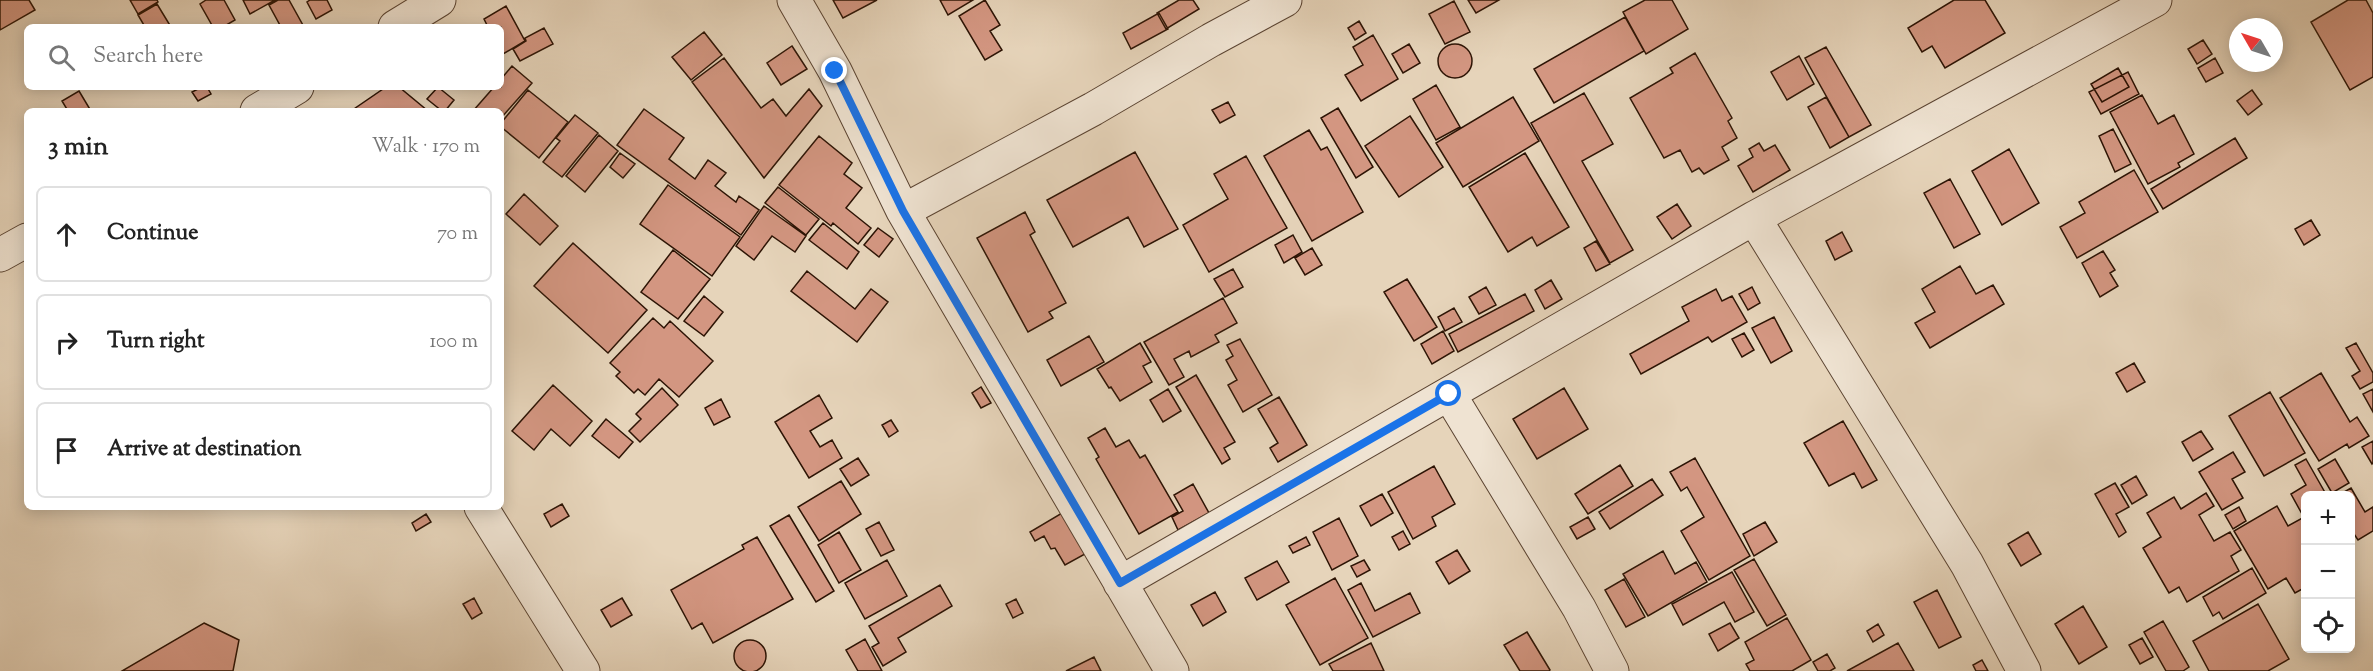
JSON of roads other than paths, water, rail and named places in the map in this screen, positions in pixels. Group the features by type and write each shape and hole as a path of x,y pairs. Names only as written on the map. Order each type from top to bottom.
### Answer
{"street":[{"path":"400,24 439,0"},
{"path":"794,0 835,71 903,211 1172,671"},
{"path":"903,211 1093,109 1285,0"},
{"path":"1120,583 1754,218 2139,4"},
{"path":"262,108 292,90"},
{"path":"1754,218 1967,564 2024,671"},
{"path":"0,255 24,242"},
{"path":"1449,394 1578,608 1612,671"},
{"path":"483,510 583,671"}]}
